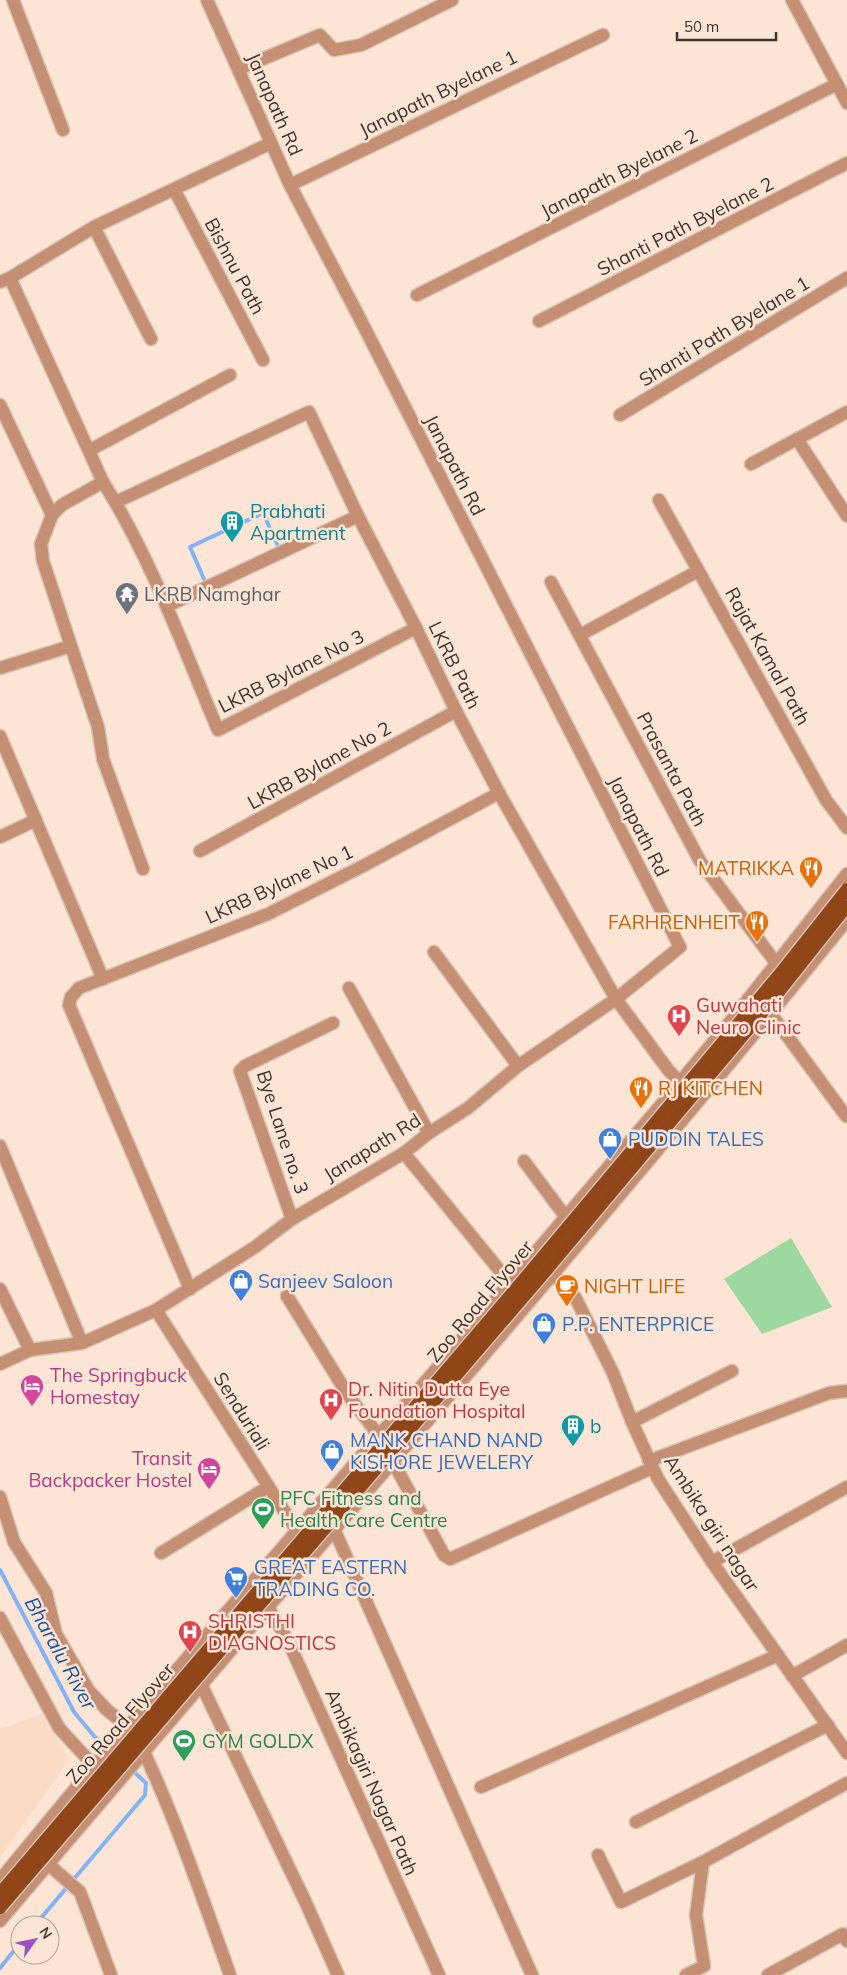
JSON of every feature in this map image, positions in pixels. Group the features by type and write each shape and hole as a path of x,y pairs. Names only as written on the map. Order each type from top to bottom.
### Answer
{"main road":[{"name":"Zoo Road Flyover","path":"0,1893 513,1292 763,994 847,889"},
{"name":"Zoo Road Flyover","path":"0,1908 545,1272 767,1007 847,906"}],"street":[{"path":"13,0 63,130"},
{"name":"Janapath Rd","path":"0,1364 30,1350 82,1344 156,1310 255,1246 292,1218 404,1153 429,1133 468,1108 518,1066 616,999 680,947 290,185 207,0"},
{"path":"239,69 320,35 334,50 361,45 452,0"},
{"path":"792,0 847,103"},
{"name":"Janapath Byelane 1","path":"290,185 603,35"},
{"name":"Janapath Byelane 2","path":"417,295 837,84"},
{"path":"5,280 94,227 271,143"},
{"name":"Shanti Path Byelane 2","path":"540,321 847,163"},
{"name":"Bishnu Path","path":"174,189 263,360"},
{"path":"94,227 151,339"},
{"name":"Shanti Path Byelane 1","path":"620,415 847,278"},
{"name":"LKRB Bylane No 3","path":"5,280 90,450 103,482 116,502 167,606 218,730 416,628"},
{"path":"90,450 230,375"},
{"path":"0,405 52,514"},
{"name":"LKRB Path","path":"116,502 310,412 358,516 499,793 616,999 669,1072 700,1101"},
{"path":"751,464 847,412"},
{"path":"797,439 847,516"},
{"path":"103,482 62,505 52,514 41,544 43,561 98,727 102,759 143,870"},
{"name":"Rajat Kamal Path","path":"659,500 826,800 847,828"},
{"path":"167,606 358,516"},
{"path":"580,635 698,571"},
{"name":"Prasanta Path","path":"551,582 700,861 776,963"},
{"path":"0,668 71,646"},
{"name":"LKRB Bylane No 2","path":"200,851 456,711"},
{"path":"0,736 103,979"},
{"name":"LKRB Bylane No 1","path":"190,1289 69,1005 71,997 78,988 268,914 363,866 499,793"},
{"path":"0,837 36,820"},
{"path":"0,1880 96,1764 379,1436 679,1082 847,874"},
{"path":"0,1921 201,1684 554,1275 700,1101 847,920"},
{"path":"434,952 518,1066"},
{"path":"349,988 429,1133"},
{"path":"771,1014 847,1117"},
{"name":"Bye Lane no. 3","path":"292,1218 240,1070 334,1023"},
{"path":"0,1146 82,1344"},
{"path":"404,1153 509,1282"},
{"path":"524,1160 566,1216"},
{"name":"Ambika giri nagar","path":"533,1254 575,1298 613,1373 651,1465 712,1562 847,1753"},
{"path":"0,1289 30,1350"},
{"path":"287,1296 348,1395 379,1436"},
{"name":"Senduriali","path":"156,1310 297,1531"},
{"path":"632,1422 732,1371"},
{"path":"393,1462 444,1555 450,1559 651,1465 829,1393 847,1391"},
{"path":"161,1553 268,1487"},
{"path":"712,1562 847,1487"},
{"path":"0,1496 14,1542 46,1593 56,1634 89,1691 107,1710 128,1727"},
{"path":"334,1529 532,1975"},
{"name":"Ambikagiri Nagar Path","path":"268,1607 288,1640 439,1975"},
{"path":"0,1618 59,1728 96,1764"},
{"path":"792,1676 847,1645"},
{"path":"481,1787 778,1655"},
{"path":"201,1684 306,1901 338,1975"},
{"path":"636,1822 828,1725"},
{"path":"141,1755 168,1804 185,1846 230,1975"},
{"path":"598,1856 621,1902 703,1862 847,1783"},
{"path":"686,1975 705,1971 696,1915 703,1862"},
{"path":"48,1864 80,1892 111,1975"},
{"path":"768,1975 843,1934 847,1941"}],"shaded area":[{"path":"42,1714 69,1760 0,1857 0,1729"}],"green space":[{"path":"791,1238 832,1307 762,1334 724,1279"}],"waterway":[{"path":"204,579 190,547 263,513 277,544"},
{"name":"Bharalu River","path":"0,1570 74,1712 107,1748"},
{"name":"Bharalu River","path":"43,1915 145,1795 146,1783 131,1769"},
{"name":"Bharalu River","path":"0,1968 10,1956"}],"place":[{"name":"Prabhati Apartment","path":"232,543"},
{"name":"LKRB Namghar","path":"127,615"},
{"name":"MATRIKKA","path":"811,889"},
{"name":"FARHRENHEIT","path":"757,943"},
{"name":"Guwahati Neuro Clinic","path":"679,1037"},
{"name":"RJ KITCHEN","path":"641,1109"},
{"name":"PUDDIN TALES","path":"610,1160"},
{"name":"Sanjeev Saloon","path":"241,1302"},
{"name":"NIGHT LIFE","path":"567,1307"},
{"name":"P.P. ENTERPRICE","path":"544,1345"},
{"name":"The Springbuck Homestay","path":"32,1407"},
{"name":"Dr. Nitin Dutta Eye Foundation Hospital","path":"331,1421"},
{"name":"b","path":"573,1447"},
{"name":"MANK CHAND NAND KISHORE JEWELERY","path":"332,1472"},
{"name":"Transit Backpacker Hostel","path":"209,1490"},
{"name":"PFC Fitness and Health Care Centre","path":"263,1530"},
{"name":"GREAT EASTERN TRADING CO.","path":"236,1599"},
{"name":"SHRISTHI DIAGNOSTICS","path":"190,1653"},
{"name":"GYM GOLDX","path":"184,1762"}]}
